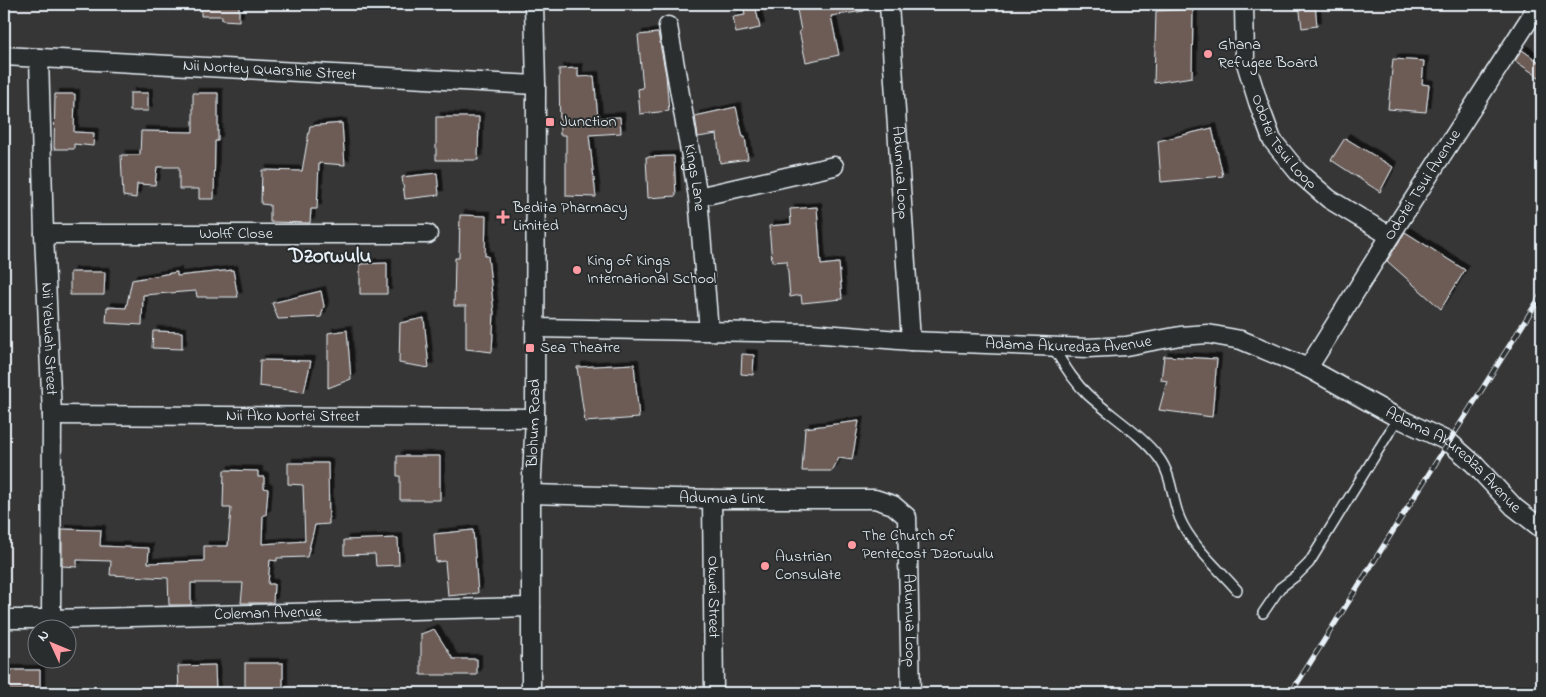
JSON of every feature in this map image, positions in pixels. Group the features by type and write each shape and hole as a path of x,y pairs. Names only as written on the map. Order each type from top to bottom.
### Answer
{"street":[{"name":"Blohum Road","path":"531,693 531,494 535,418 536,85 534,4"},
{"name":"Adumua Loop","path":"889,4 911,341"},
{"name":"Odotei Tsui Loop","path":"1244,4 1245,60 1272,140 1298,172 1329,199 1390,236"},
{"name":"Odotei Tsui Avenue","path":"1308,368 1539,4"},
{"name":"Kings Lane","path":"668,26 698,197 709,331"},
{"name":"Nii Nortey Quarshie Street","path":"4,56 536,85"},
{"name":"Nii Yebuah Street","path":"39,58 52,415 52,619"},
{"path":"698,197 834,166"},
{"name":"Wolff Close","path":"44,234 428,234"},
{"name":"Adama Akuredza Avenue","path":"535,328 811,333 911,341 1088,348 1126,346 1180,336 1208,334 1241,340 1308,368 1398,418 1449,442 1474,464 1514,507 1542,529"},
{"name":"Nii Ako Nortei Street","path":"52,415 535,418"},
{"name":"Adumua Link","path":"531,494 712,499 875,499 893,505 907,517"},
{"name":"Okwei Street","path":"712,499 714,693"},
{"name":"Adumua Loop","path":"907,517 911,693"},
{"name":"Coleman Avenue","path":"4,618 52,619 531,607"}],"lane":[{"path":"1052,346 1080,387 1153,450 1167,473 1180,518 1186,531 1237,590"},
{"path":"1263,613 1280,588 1309,563 1398,418"}],"building":[{"path":"201,4 239,4 239,21 222,20 222,16 201,16"},
{"path":"743,4 755,4 760,28 736,33 733,17 745,15"},
{"path":"796,4 812,4 812,6 864,4 864,11 831,16 839,55 806,62 799,31 801,31"},
{"path":"1299,4 1315,4 1317,26 1302,28"},
{"path":"1193,9 1192,77 1154,83 1156,11"},
{"path":"658,33 666,75 669,111 640,114 638,89 643,88 638,35"},
{"path":"1522,50 1542,64 1542,79 1515,61"},
{"path":"1393,59 1424,61 1422,84 1429,85 1426,112 1388,109"},
{"path":"578,68 578,77 594,76 598,118 620,117 621,133 589,135 596,197 566,196 566,135 560,135 559,69"},
{"path":"130,93 148,93 148,111 130,111"},
{"path":"193,93 218,93 218,141 215,141 214,199 199,199 199,189 179,189 179,167 157,167 155,185 137,184 136,198 123,196 121,155 140,155 141,131 193,132"},
{"path":"55,94 75,94 74,132 94,133 93,146 74,144 74,149 54,149"},
{"path":"736,107 743,137 745,137 748,159 720,163 717,134 698,137 695,116"},
{"path":"436,117 479,117 478,160 436,160"},
{"path":"342,123 345,165 319,163 317,209 311,209 310,223 270,222 270,205 261,204 262,170 302,171 310,126"},
{"path":"1212,128 1223,176 1161,182 1158,141"},
{"path":"1345,138 1393,167 1380,192 1331,160"},
{"path":"674,156 676,196 648,198 646,157"},
{"path":"437,173 439,195 405,199 402,177"},
{"path":"817,207 821,265 839,263 842,299 802,303 801,295 790,297 787,261 772,262 769,226 791,224 790,209"},
{"path":"460,215 486,216 485,256 488,256 494,313 492,352 466,349 466,306 454,306 455,258 459,258"},
{"path":"1405,232 1465,270 1441,309 1387,261"},
{"path":"387,263 387,294 360,294 360,264"},
{"path":"233,270 238,297 197,297 196,291 143,295 142,325 106,323 107,307 126,308 132,280 177,272 177,276"},
{"path":"70,272 105,272 104,295 70,295"},
{"path":"321,291 324,306 321,317 278,319 272,303"},
{"path":"424,318 429,368 399,363 400,323"},
{"path":"347,330 351,379 328,388 328,333"},
{"path":"153,331 182,332 182,349 152,348"},
{"path":"742,354 754,355 753,375 741,374"},
{"path":"1164,356 1217,359 1212,417 1159,410 1167,381 1161,380"},
{"path":"260,360 311,361 304,392 259,386"},
{"path":"634,364 639,418 585,422 577,367"},
{"path":"859,421 852,460 839,458 832,471 802,471 805,428"},
{"path":"397,456 440,456 440,500 400,500 400,476 397,476"},
{"path":"288,463 328,463 329,524 315,525 307,557 277,558 277,561 270,560 268,584 274,584 273,603 241,603 243,583 191,583 191,605 169,605 168,578 110,575 111,561 77,560 77,567 62,566 62,529 101,530 100,546 149,548 148,563 204,561 204,546 228,546 231,508 223,508 224,470 258,471 258,477 264,477 264,488 268,489 266,515 263,515 262,544 305,541 303,485 288,484"},
{"path":"473,530 478,593 448,596 445,561 436,562 434,534"},
{"path":"398,538 399,565 376,566 375,554 344,555 344,540"},
{"path":"434,629 453,659 477,659 477,675 421,675 421,634"},
{"path":"245,663 283,663 283,693 245,693"},
{"path":"215,665 216,693 179,693 178,666"},
{"path":"4,670 40,670 40,690 4,691"}],"railway":[{"path":"1291,693 1542,294"}],"place":[{"name":"Ghana Refugee Board","path":"1208,54"},
{"name":"Junction","path":"550,122"},
{"name":"Bedita Pharmacy Limited","path":"503,217"},
{"name":"King of Kings International School","path":"577,270"},
{"name":"Sea Theatre","path":"530,348"},
{"name":"The Church of Pentecost Dzorwulu","path":"852,545"},
{"name":"Austrian Consulate","path":"765,566"}],"district":[{"name":"Dzorwulu","path":"330,257"}]}
